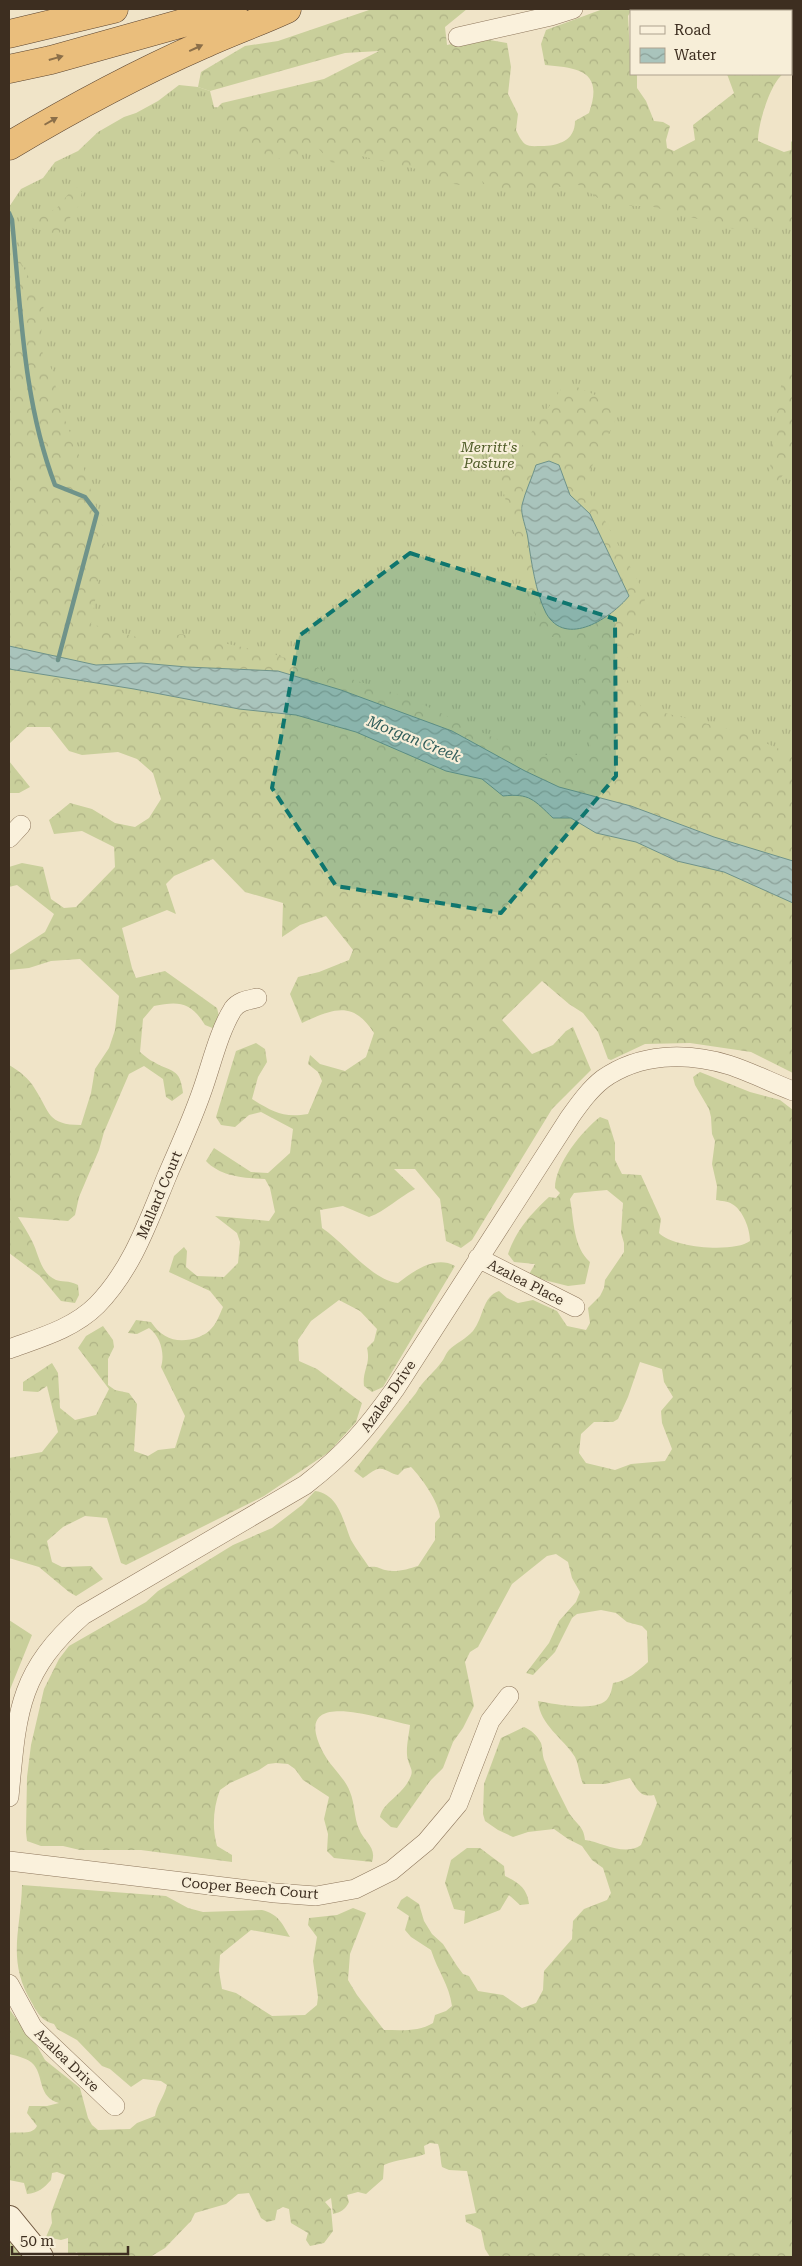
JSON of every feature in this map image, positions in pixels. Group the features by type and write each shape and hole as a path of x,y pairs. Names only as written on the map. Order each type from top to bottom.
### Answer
{"highway":[{"path":"9,34 114,9"},
{"path":"9,69 51,60 232,9"},
{"path":"9,146 56,118 130,79 202,45 287,9"}],"main road":[{"path":"9,2219 40,2257"}],"street":[{"path":"458,37 551,16 573,9"},
{"name":"Mallard Court","path":"9,1349 64,1328 82,1318 96,1306 120,1277 133,1256 199,1100 229,1018 239,1004 256,998"},
{"name":"Azalea Drive","path":"9,1797 16,1724 21,1704 36,1667 61,1634 83,1615 114,1595 274,1504 332,1464 370,1425 570,1117 602,1080 622,1068 658,1057 681,1056 702,1058 730,1065 793,1091"},
{"name":"Azalea Place","path":"478,1258 575,1307"},
{"name":"Cooper Beech Court","path":"9,1861 275,1893 316,1896 355,1889 390,1871 426,1842 458,1804 490,1721 509,1696"},
{"name":"Azalea Drive","path":"9,1984 33,2028 116,2106"}],"highlighted area":[{"path":"410,553 615,619 616,776 501,913 336,886 272,788 299,636"}],"green space":[{"path":"372,9 467,9 445,27 447,45 478,38 507,43 511,67 508,94 518,114 516,130 527,145 547,146 569,138 575,121 589,113 593,99 593,88 591,80 578,70 545,65 541,44 546,30 603,9 632,9 628,16 630,75 637,75 637,88 646,101 654,121 663,122 670,126 666,140 667,148 674,151 695,140 693,125 734,93 727,75 782,75 769,95 760,125 758,141 784,152 791,150 791,142 793,140 793,225 738,230 650,206 610,206 577,184 552,188 491,190 481,180 466,186 448,183 421,170 361,156 332,163 315,145 297,156 271,160 214,111 222,103 324,79 379,51 345,53 210,91 198,87 201,72 245,46 278,41"},
{"path":"674,9 793,9 793,70 792,10"},
{"name":"Merritt's Pasture","path":"179,85 198,87 210,91 214,107 793,194 793,898 39,687 9,316 9,207 21,189 43,178 55,162 78,151 98,132 158,101"},
{"path":"75,186 82,192 79,205 56,238 49,237 44,225 33,230 29,217 56,209"},
{"path":"9,241 38,294 44,300 40,348 52,370 61,410 81,460 106,537 91,624 154,642 181,634 270,653 407,697 487,735 540,755 592,755 578,679 589,646 540,634 500,478 566,382 622,407 584,482 646,596 623,671 641,707 740,732 793,755 793,1073 751,1052 690,1043 645,1044 611,1060 608,1059 598,1032 583,1013 569,1004 542,981 502,1020 532,1054 553,1045 566,1031 573,1027 591,1070 552,1109 472,1240 461,1248 446,1241 440,1199 415,1169 394,1169 415,1189 387,1208 369,1217 343,1206 320,1210 322,1228 368,1268 388,1280 398,1283 418,1269 432,1263 440,1262 455,1266 383,1387 372,1392 364,1386 368,1359 367,1348 374,1341 377,1329 360,1311 339,1300 311,1321 298,1340 299,1361 317,1369 362,1403 356,1422 329,1452 264,1496 126,1565 121,1563 107,1518 85,1516 63,1527 47,1541 52,1562 62,1567 91,1566 103,1579 76,1596 39,1567 9,1558 9,1458 42,1452 58,1432 47,1386 38,1392 23,1391 23,1382 52,1363 58,1373 60,1408 75,1420 96,1415 109,1389 78,1348 86,1336 103,1326 113,1340 114,1347 108,1359 108,1385 115,1390 129,1393 137,1404 134,1451 148,1456 158,1450 175,1448 185,1416 161,1367 163,1357 157,1336 149,1328 137,1334 128,1333 136,1320 151,1322 166,1337 178,1340 192,1339 208,1332 223,1307 210,1291 169,1272 174,1256 184,1247 187,1251 186,1267 197,1276 224,1277 238,1263 240,1242 237,1233 215,1216 269,1221 275,1212 270,1188 265,1179 234,1176 212,1166 206,1161 214,1148 251,1172 268,1173 290,1153 293,1129 261,1112 249,1115 235,1127 221,1125 216,1117 236,1051 256,1043 265,1049 267,1062 258,1077 252,1099 278,1113 292,1115 308,1114 322,1081 318,1072 308,1064 310,1055 320,1064 345,1071 366,1057 374,1033 358,1016 342,1010 323,1014 302,1023 290,994 298,977 319,972 349,960 353,950 326,916 300,925 282,937 283,903 245,892 213,859 174,876 166,884 176,914 167,910 122,928 132,968 136,978 165,971 217,1008 220,1020 215,1029 205,1025 195,1012 184,1005 154,1006 143,1019 140,1052 150,1060 174,1072 180,1079 183,1093 172,1101 166,1097 163,1079 144,1066 129,1074 79,1197 75,1215 68,1221 18,1217 32,1241 46,1273 56,1280 78,1285 79,1295 75,1303 61,1301 40,1276 9,1253 9,1065 30,1081 55,1120 62,1123 81,1125 91,1093 95,1069 109,1048 115,1030 119,996 80,959 51,961 29,968 9,970 9,955 45,932 54,914 17,885 9,887 9,867 22,863 43,867 51,899 64,908 76,907 115,867 114,847 82,831 54,834 49,820 70,803 92,809 115,823 135,827 149,818 161,799 153,773 137,759 118,752 82,755 69,751 50,727 27,727 9,744","holes":["559,465 570,495 590,514 625,586 530,557 528,533 521,507 528,490"]},
{"path":"793,363 793,461 780,479 774,483 769,480 769,474 783,372"},
{"path":"9,761 30,787 19,793 9,793"},
{"path":"700,1072 750,1092 780,1100 793,1110 793,2257 490,2257 485,2249 481,2230 466,2222 465,2215 476,2213 467,2171 449,2170 442,2167 438,2144 430,2143 424,2146 425,2154 384,2165 383,2179 366,2194 358,2192 347,2195 349,2202 341,2211 333,2214 331,2198 325,2202 331,2209 333,2231 324,2243 310,2246 306,2240 308,2233 291,2223 289,2209 283,2207 277,2210 275,2220 267,2222 261,2218 249,2193 238,2194 226,2204 195,2213 191,2221 165,2248 150,2257 79,2257 77,2252 68,2255 68,2238 61,2240 46,2237 52,2223 51,2213 65,2175 57,2172 52,2173 51,2180 43,2188 34,2193 27,2194 24,2183 9,2180 9,2133 28,2132 35,2129 37,2126 27,2113 29,2106 47,2106 59,2103 52,2100 44,2092 37,2070 32,2063 26,2059 9,2054 9,2009 37,2046 45,2060 80,2088 88,2118 98,2130 130,2129 137,2123 155,2116 167,2085 161,2081 143,2079 131,2087 110,2069 102,2066 77,2040 57,2029 54,2024 46,2021 38,2014 24,1987 17,1959 22,1885 166,1896 188,1908 203,1912 262,1910 272,1914 282,1923 290,1937 251,1930 220,1955 219,1971 222,1989 236,1993 272,2016 305,2015 317,2005 318,1997 313,1961 317,1937 308,1925 309,1918 337,1915 353,1908 366,1913 350,1954 348,1980 384,2030 410,2030 428,2026 433,2023 435,2015 446,2011 452,2006 451,1998 431,1950 411,1937 405,1930 409,1916 397,1908 401,1900 407,1896 419,1904 424,1921 432,1934 443,1944 463,1974 469,1976 478,1991 503,1995 522,2008 536,2003 543,1990 544,1971 572,1939 573,1921 584,1909 607,1900 611,1893 603,1868 592,1860 582,1846 554,1829 528,1832 513,1837 485,1821 483,1814 484,1784 501,1738 524,1727 538,1738 541,1743 544,1760 553,1780 570,1815 581,1827 585,1840 627,1850 641,1845 657,1803 654,1795 642,1794 630,1778 605,1784 583,1784 575,1757 547,1724 538,1701 575,1706 603,1703 609,1696 613,1683 628,1678 648,1662 647,1631 642,1626 627,1622 616,1613 601,1610 577,1614 572,1618 555,1652 533,1675 526,1673 549,1643 559,1621 576,1602 580,1592 572,1578 568,1562 556,1554 547,1556 512,1584 478,1647 470,1652 465,1662 474,1706 463,1728 453,1742 443,1768 430,1781 397,1828 391,1827 380,1817 385,1807 407,1784 411,1775 412,1771 407,1752 410,1725 342,1711 327,1713 317,1720 316,1733 324,1754 345,1782 350,1792 357,1825 373,1852 372,1862 334,1858 327,1851 328,1834 324,1819 329,1797 303,1780 295,1769 288,1764 268,1764 220,1790 215,1811 215,1839 217,1846 232,1855 232,1862 141,1850 80,1850 63,1846 41,1846 27,1841 27,1777 31,1745 44,1689 59,1659 69,1646 146,1602 158,1591 233,1545 272,1528 302,1505 315,1491 330,1497 335,1503 351,1540 369,1567 393,1571 418,1566 435,1540 435,1523 440,1517 433,1497 420,1477 411,1467 404,1469 398,1475 378,1469 363,1478 354,1471 422,1384 440,1364 448,1351 477,1326 486,1303 493,1294 499,1291 507,1298 518,1303 533,1300 557,1311 567,1326 586,1330 590,1323 588,1308 600,1296 605,1280 624,1252 621,1233 623,1203 607,1190 574,1193 570,1199 577,1241 584,1256 590,1262 585,1284 568,1286 528,1276 535,1264 514,1262 508,1254 520,1230 530,1216 549,1197 556,1198 560,1193 555,1188 556,1179 564,1159 578,1139 600,1117 608,1120 615,1143 615,1160 622,1174 641,1175 661,1219 659,1233 677,1242 704,1247 731,1247 750,1241 749,1231 743,1215 730,1203 716,1200 717,1186 712,1164 715,1141 712,1134 711,1117 693,1077","holes":["640,1362 662,1369 664,1382 673,1397 661,1411 662,1423 672,1449 665,1461 631,1464 615,1470 586,1463 579,1453 581,1434 594,1422 613,1422 618,1419"]},
{"path":"9,1620 32,1635 9,1692"},
{"path":"467,1848 480,1848 504,1866 505,1876 522,1887 529,1904 520,1905 509,1895 500,1910 464,1924 465,1911 454,1909 445,1883 451,1860"},
{"path":"9,2241 23,2257 9,2257"}],"water":[{"path":"549,461 559,465 570,495 590,514 629,596 612,613 601,620 577,629 565,628 555,623 542,605 532,567 522,513 523,500 536,465"},
{"name":"Morgan Creek","path":"9,646 96,665 141,663 278,671 341,690 452,731 525,771 559,787 631,806 714,837 793,861 793,903 724,872 677,861 636,842 596,833 571,818 553,818 531,799 512,795 503,796 482,779 446,771 356,732 296,715 239,709 134,689 9,669"}],"waterway":[{"path":"9,213 12,220 25,354 36,421 44,453 55,485 85,497 97,513 58,660"}]}
